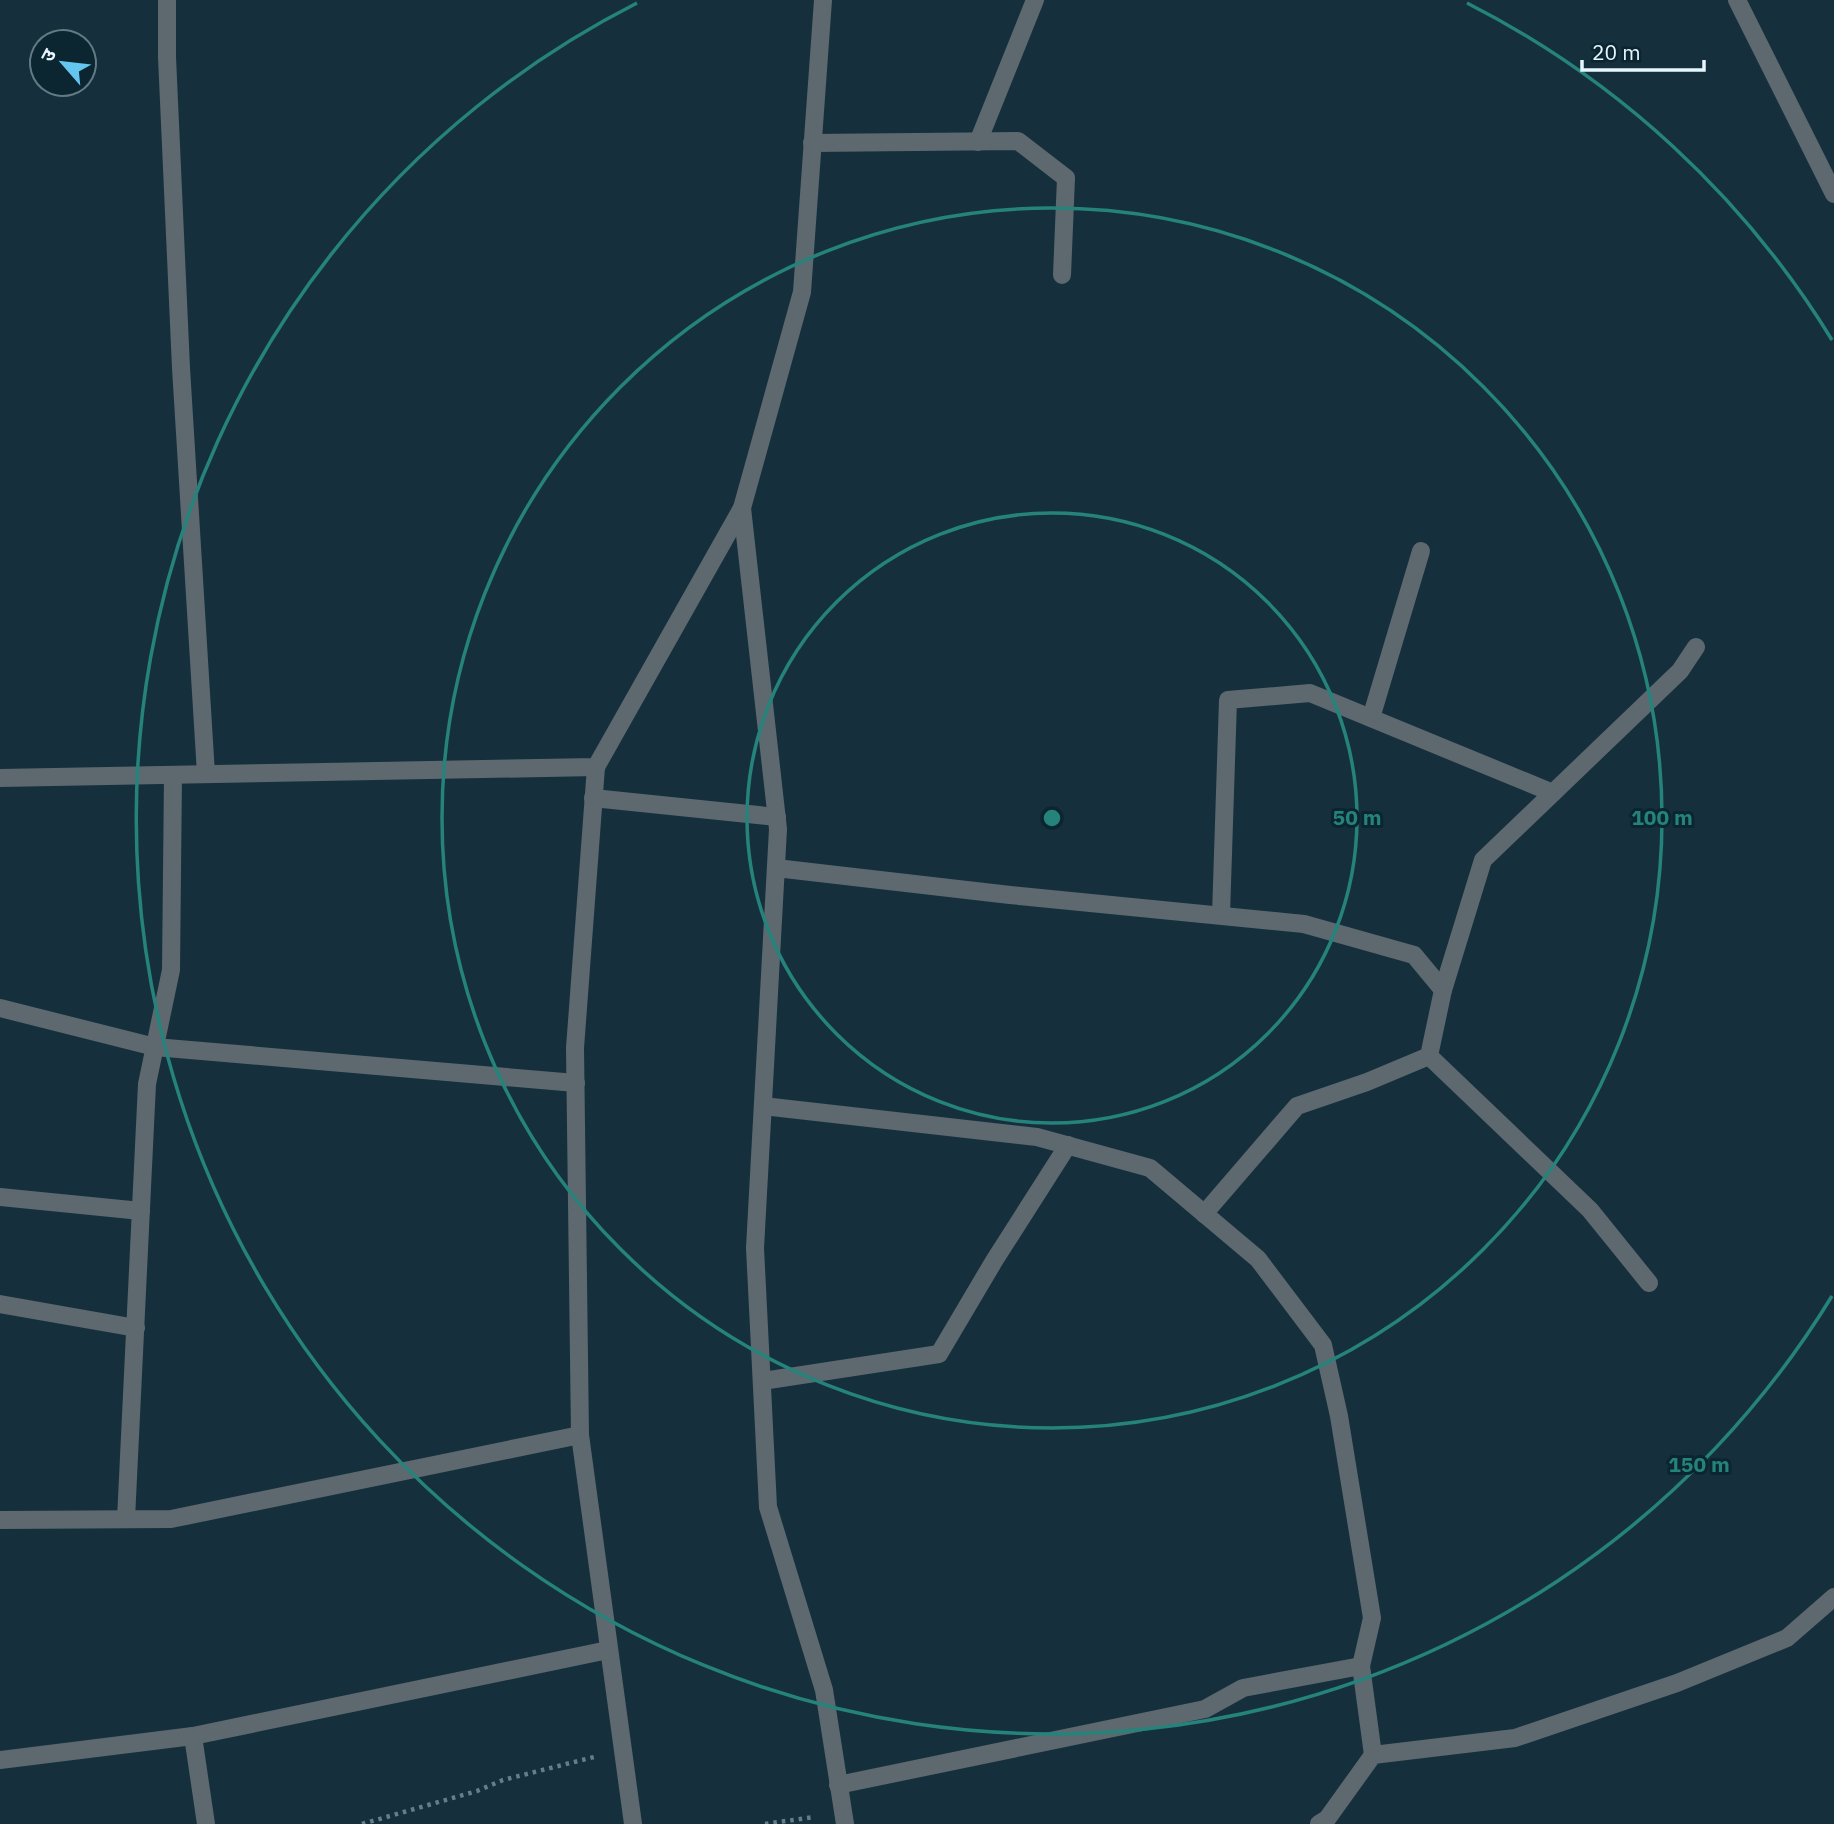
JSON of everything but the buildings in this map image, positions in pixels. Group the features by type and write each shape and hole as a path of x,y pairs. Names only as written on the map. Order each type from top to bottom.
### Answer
{"street":[{"path":"167,0 167,57 181,369 206,774"},
{"path":"633,1824 580,1435 575,1048 596,767 742,508 802,292 823,0"},
{"path":"978,142 1035,0"},
{"path":"1737,0 1834,194"},
{"path":"812,143 1018,141 1066,178 1062,275"},
{"path":"742,508 777,817 755,1248 768,1507 824,1690 844,1818"},
{"path":"1371,718 1421,551"},
{"path":"1429,1056 1443,990 1483,860 1680,671 1696,647"},
{"path":"1221,915 1228,701 1310,693 1553,793"},
{"path":"0,778 596,767"},
{"path":"127,1520 147,1084 171,970 173,775"},
{"path":"593,798 777,817"},
{"path":"776,868 1304,924 1414,955 1443,990"},
{"path":"0,1008 155,1047 576,1083"},
{"path":"1204,1213 1297,1106 1367,1082 1429,1056"},
{"path":"1429,1056 1590,1210 1649,1283"},
{"path":"762,1106 1037,1137 1150,1167 1258,1259 1323,1345 1339,1416 1372,1618 1361,1666 1373,1755 1327,1819 1319,1824"},
{"path":"762,1381 939,1354 1068,1145"},
{"path":"0,1197 141,1211"},
{"path":"0,1304 136,1328"},
{"path":"0,1520 171,1519 580,1435"},
{"path":"1373,1755 1515,1738 1677,1683 1787,1638 1834,1597"},
{"path":"0,1760 193,1736 608,1650"},
{"path":"838,1785 1205,1709 1243,1688 1361,1666"},
{"path":"193,1736 206,1824"}],"path":[{"path":"362,1824 477,1791 503,1780 622,1750"},
{"path":"765,1824 844,1818"}]}
